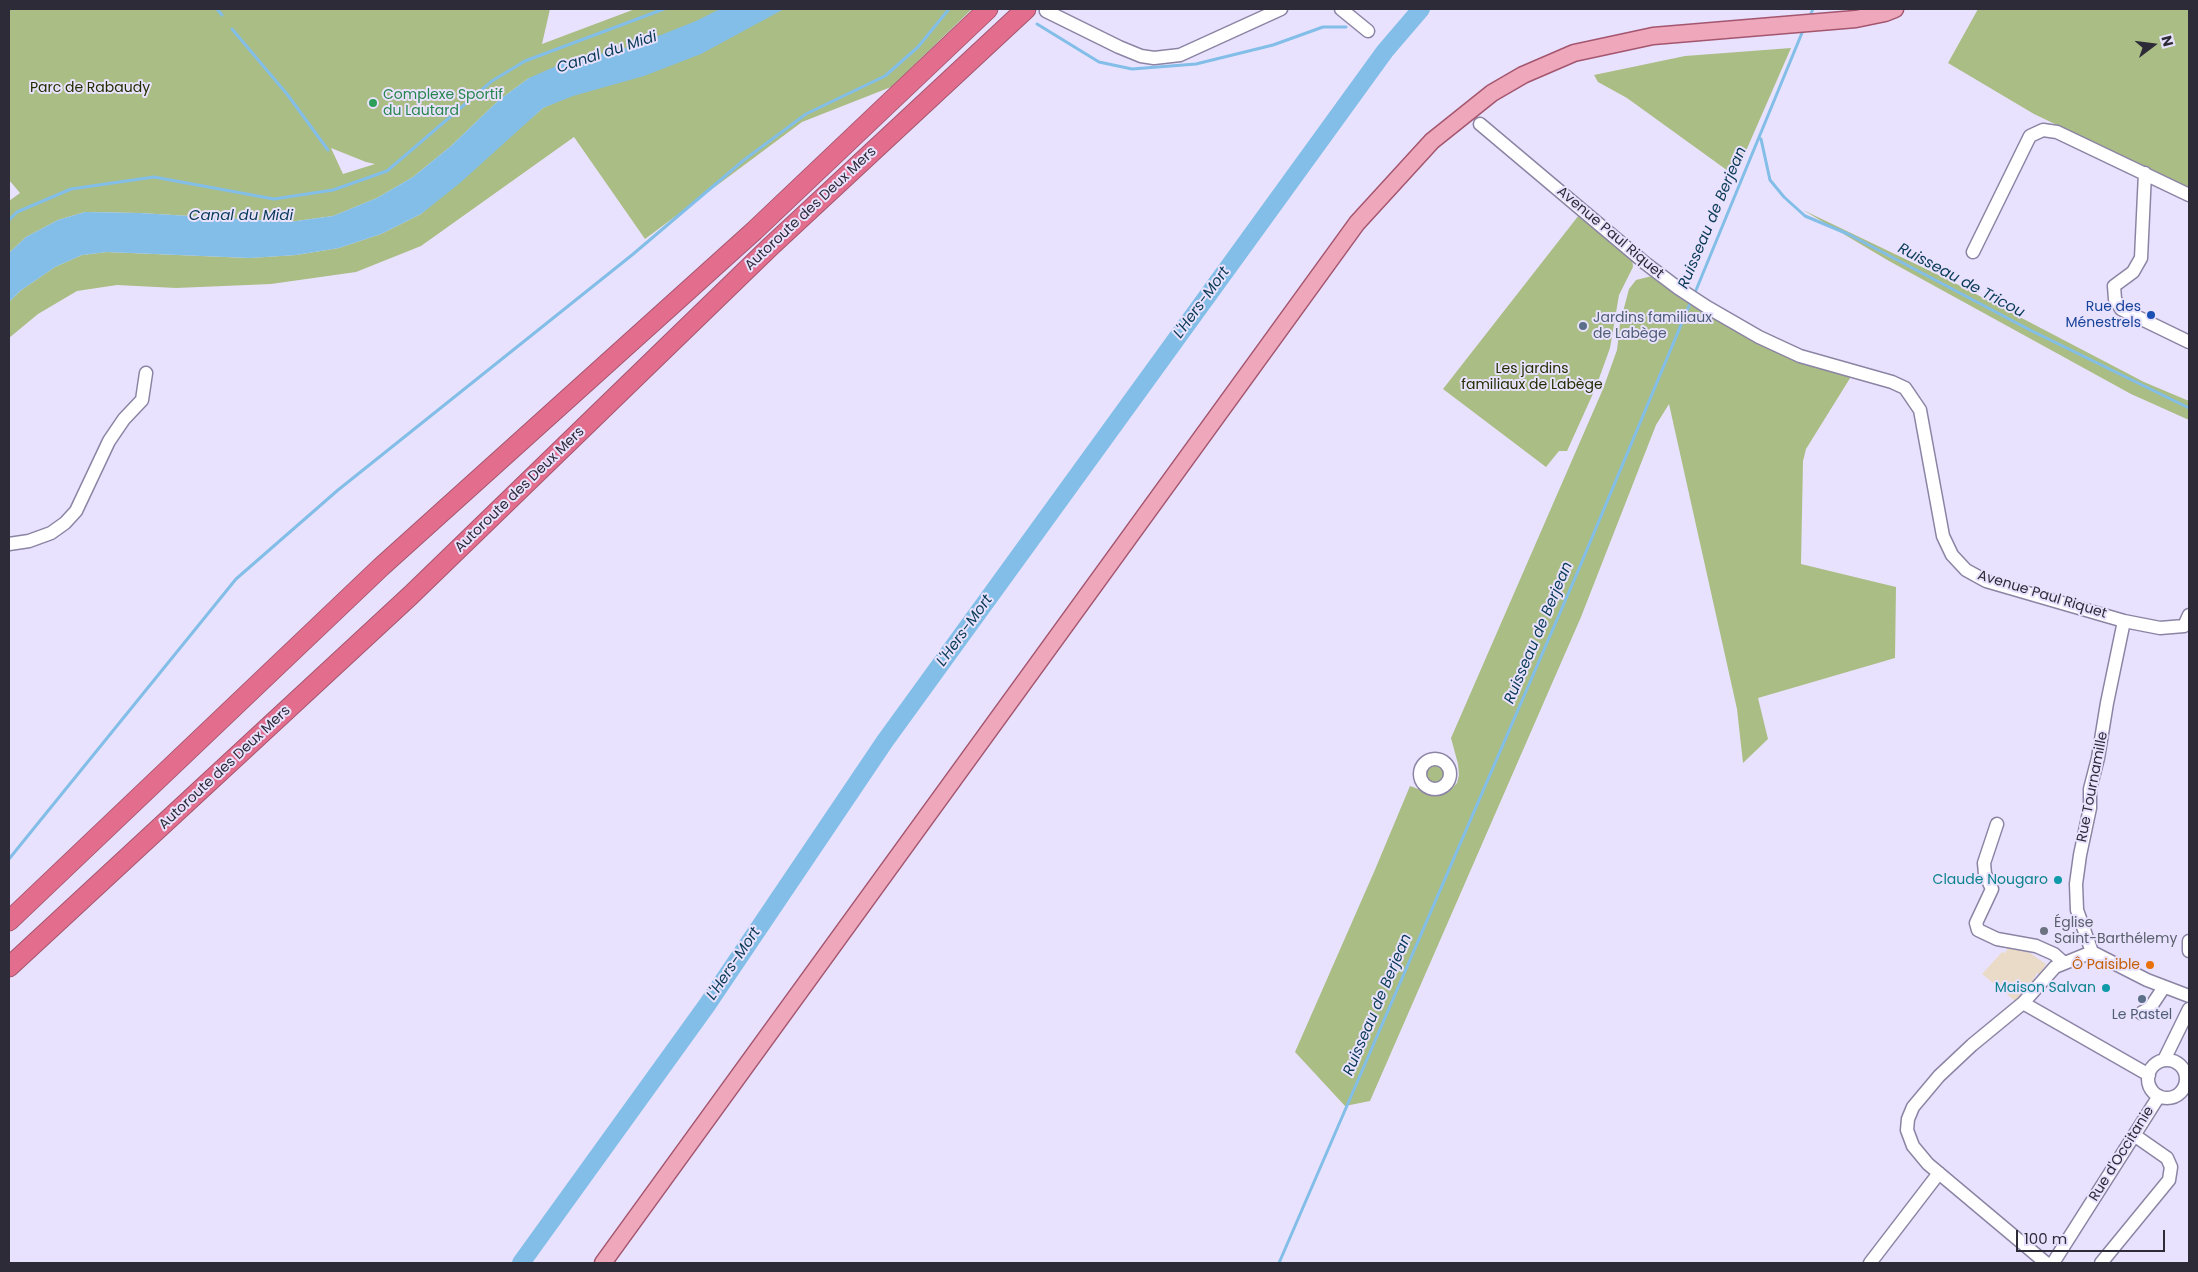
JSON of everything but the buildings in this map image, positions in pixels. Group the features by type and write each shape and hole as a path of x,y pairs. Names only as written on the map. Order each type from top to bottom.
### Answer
{"highway":[{"name":"Autoroute des Deux Mers","path":"9,921 374,574 754,231 988,9"},
{"name":"Autoroute des Deux Mers","path":"9,967 412,595 770,247 1026,9"}],"main road":[{"path":"1825,22 1872,9"},
{"path":"603,1263 1357,223 1418,155 1457,119 1492,94 1523,75 1574,53 1652,36 1856,19 1895,9"}],"street":[{"path":"1046,10 1119,47 1141,56 1154,58 1180,55 1281,9"},
{"path":"1341,9 1368,32"},
{"name":"Avenue Paul Riquet","path":"1480,124 1644,263 1678,288 1759,337 1800,356 1892,382 1905,388 1915,400 1920,410 1943,536 1952,555 1966,570 1986,581 2124,621 2160,628 2188,625"},
{"path":"1973,252 2030,136 2043,130 2057,132 2189,195"},
{"path":"2145,173 2141,258 2133,272 2114,286 2115,299 2121,309 2189,342"},
{"path":"9,544 29,541 51,533 65,524 76,511 109,441 124,419 142,400 146,373"},
{"name":"Rue Tournamille","path":"2092,952 2078,910 2076,884 2090,808 2090,789 2100,749 2106,703 2124,621"},
{"path":"1997,824 1984,864 1985,874 1992,889 1976,923 1978,930 1997,939 2036,946 2054,954 2064,963"},
{"path":"2189,941 2189,951"},
{"path":"2046,1263 1928,1164 1913,1146 1907,1130 1908,1119 1913,1107 1938,1076 2023,1003 2055,967 2064,963 2092,952 2164,987 2189,996"},
{"path":"2141,1013 2150,1008 2164,987"},
{"path":"2023,1003 2149,1075"},
{"path":"2164,1060 2189,1009"},
{"path":"2164,1060 2170,1060 2180,1066 2188,1081 2178,1094 2169,1098 2159,1096 2150,1087 2149,1075 2154,1065 2164,1060"},
{"name":"Rue d'Occitanie","path":"2053,1263 2159,1096"},
{"path":"2101,1263 2169,1180 2171,1167 2167,1158 2134,1135"},
{"path":"1870,1263 1938,1173"}],"shaded area":[{"path":"2009,946 2030,953 2046,964 2040,975 2037,973 2029,987 2015,1001 1982,974 2002,952 2005,953"}],"green space":[{"name":"Parc de Rabaudy","path":"9,9 550,9 542,44 635,9 972,9 891,87 802,122 645,239 574,137 421,246 356,272 271,284 176,288 117,285 77,291 38,314 9,338 9,302 20,291 55,267 82,255 107,252 249,258 296,255 339,248 381,234 421,214 543,108 561,100 529,78 499,100 451,146 413,177 377,198 333,216 289,222 140,213 85,212 58,220 26,237 9,253 9,201 20,193 9,180","holes":["331,148 375,164 343,174"]},
{"path":"1978,9 2189,9 2189,188 2034,114 1948,63"},
{"path":"1791,48 1735,176 1627,98 1598,82 1594,75 1685,56"},
{"path":"1803,210 1949,280 2144,382 2189,401 2189,420 2131,394 1889,261"},
{"name":"Les jardins familiaux de Labège","path":"1579,215 1632,256 1633,267 1619,295 1610,348 1596,387 1567,451 1559,451 1546,467 1443,389"},
{"path":"1652,276 1687,297 1852,375 1806,449 1803,461 1801,564 1896,587 1895,658 1758,698 1768,739 1743,763 1737,709 1669,404 1656,425 1581,617 1370,1101 1345,1106 1295,1052 1410,786 1435,795 1448,792 1457,783 1459,775 1458,764 1451,738 1603,389 1617,350 1620,323 1629,289 1636,280"},
{"path":"1435,763 1442,766 1445,773 1442,780 1435,783 1428,780 1425,773 1428,766"}],"water":[{"name":"Canal du Midi","path":"720,9 784,9 701,54 644,76 573,96 543,108 460,183 421,214 381,234 339,248 296,255 250,258 107,252 82,255 55,267 20,291 9,302 9,253 26,237 58,220 85,212 140,213 289,222 333,216 377,198 413,177 451,146 499,100 529,78 563,63 633,46 696,21"}],"waterway":[{"path":"217,9 222,15"},
{"path":"9,220 17,212 71,189 154,177 274,199 333,190 387,171 492,81 525,61 664,9"},
{"path":"9,859 236,579 338,490 632,255 744,160 806,114 885,76 918,47 949,9"},
{"name":"L'Hers-Mort","path":"521,1263 707,1005 885,741 1385,51 1421,9"},
{"name":"Ruisseau de Berjean","path":"1809,18 1813,9"},
{"path":"1037,24 1099,62 1132,69 1196,64 1273,45 1323,27 1346,27"},
{"name":"Ruisseau de Berjean","path":"1694,295 1804,28"},
{"path":"232,29 287,94 328,150"},
{"name":"Ruisseau de Tricou","path":"1761,139 1770,180 1784,197 1805,216 1848,234 2030,330 2189,408"},
{"name":"Ruisseau de Berjean","path":"1279,1263 1578,571 1691,301"}],"place":[{"name":"Complexe Sportif du Lautard","path":"373,103"},
{"name":"Rue des Ménestrels","path":"2151,315"},
{"name":"Jardins familiaux de Labège","path":"1583,326"},
{"name":"Claude Nougaro","path":"2058,880"},
{"name":"Église Saint-Barthélemy","path":"2044,931"},
{"name":"Ô Paisible","path":"2150,965"},
{"name":"Maison Salvan","path":"2106,988"},
{"name":"Le Pastel","path":"2142,999"}]}
